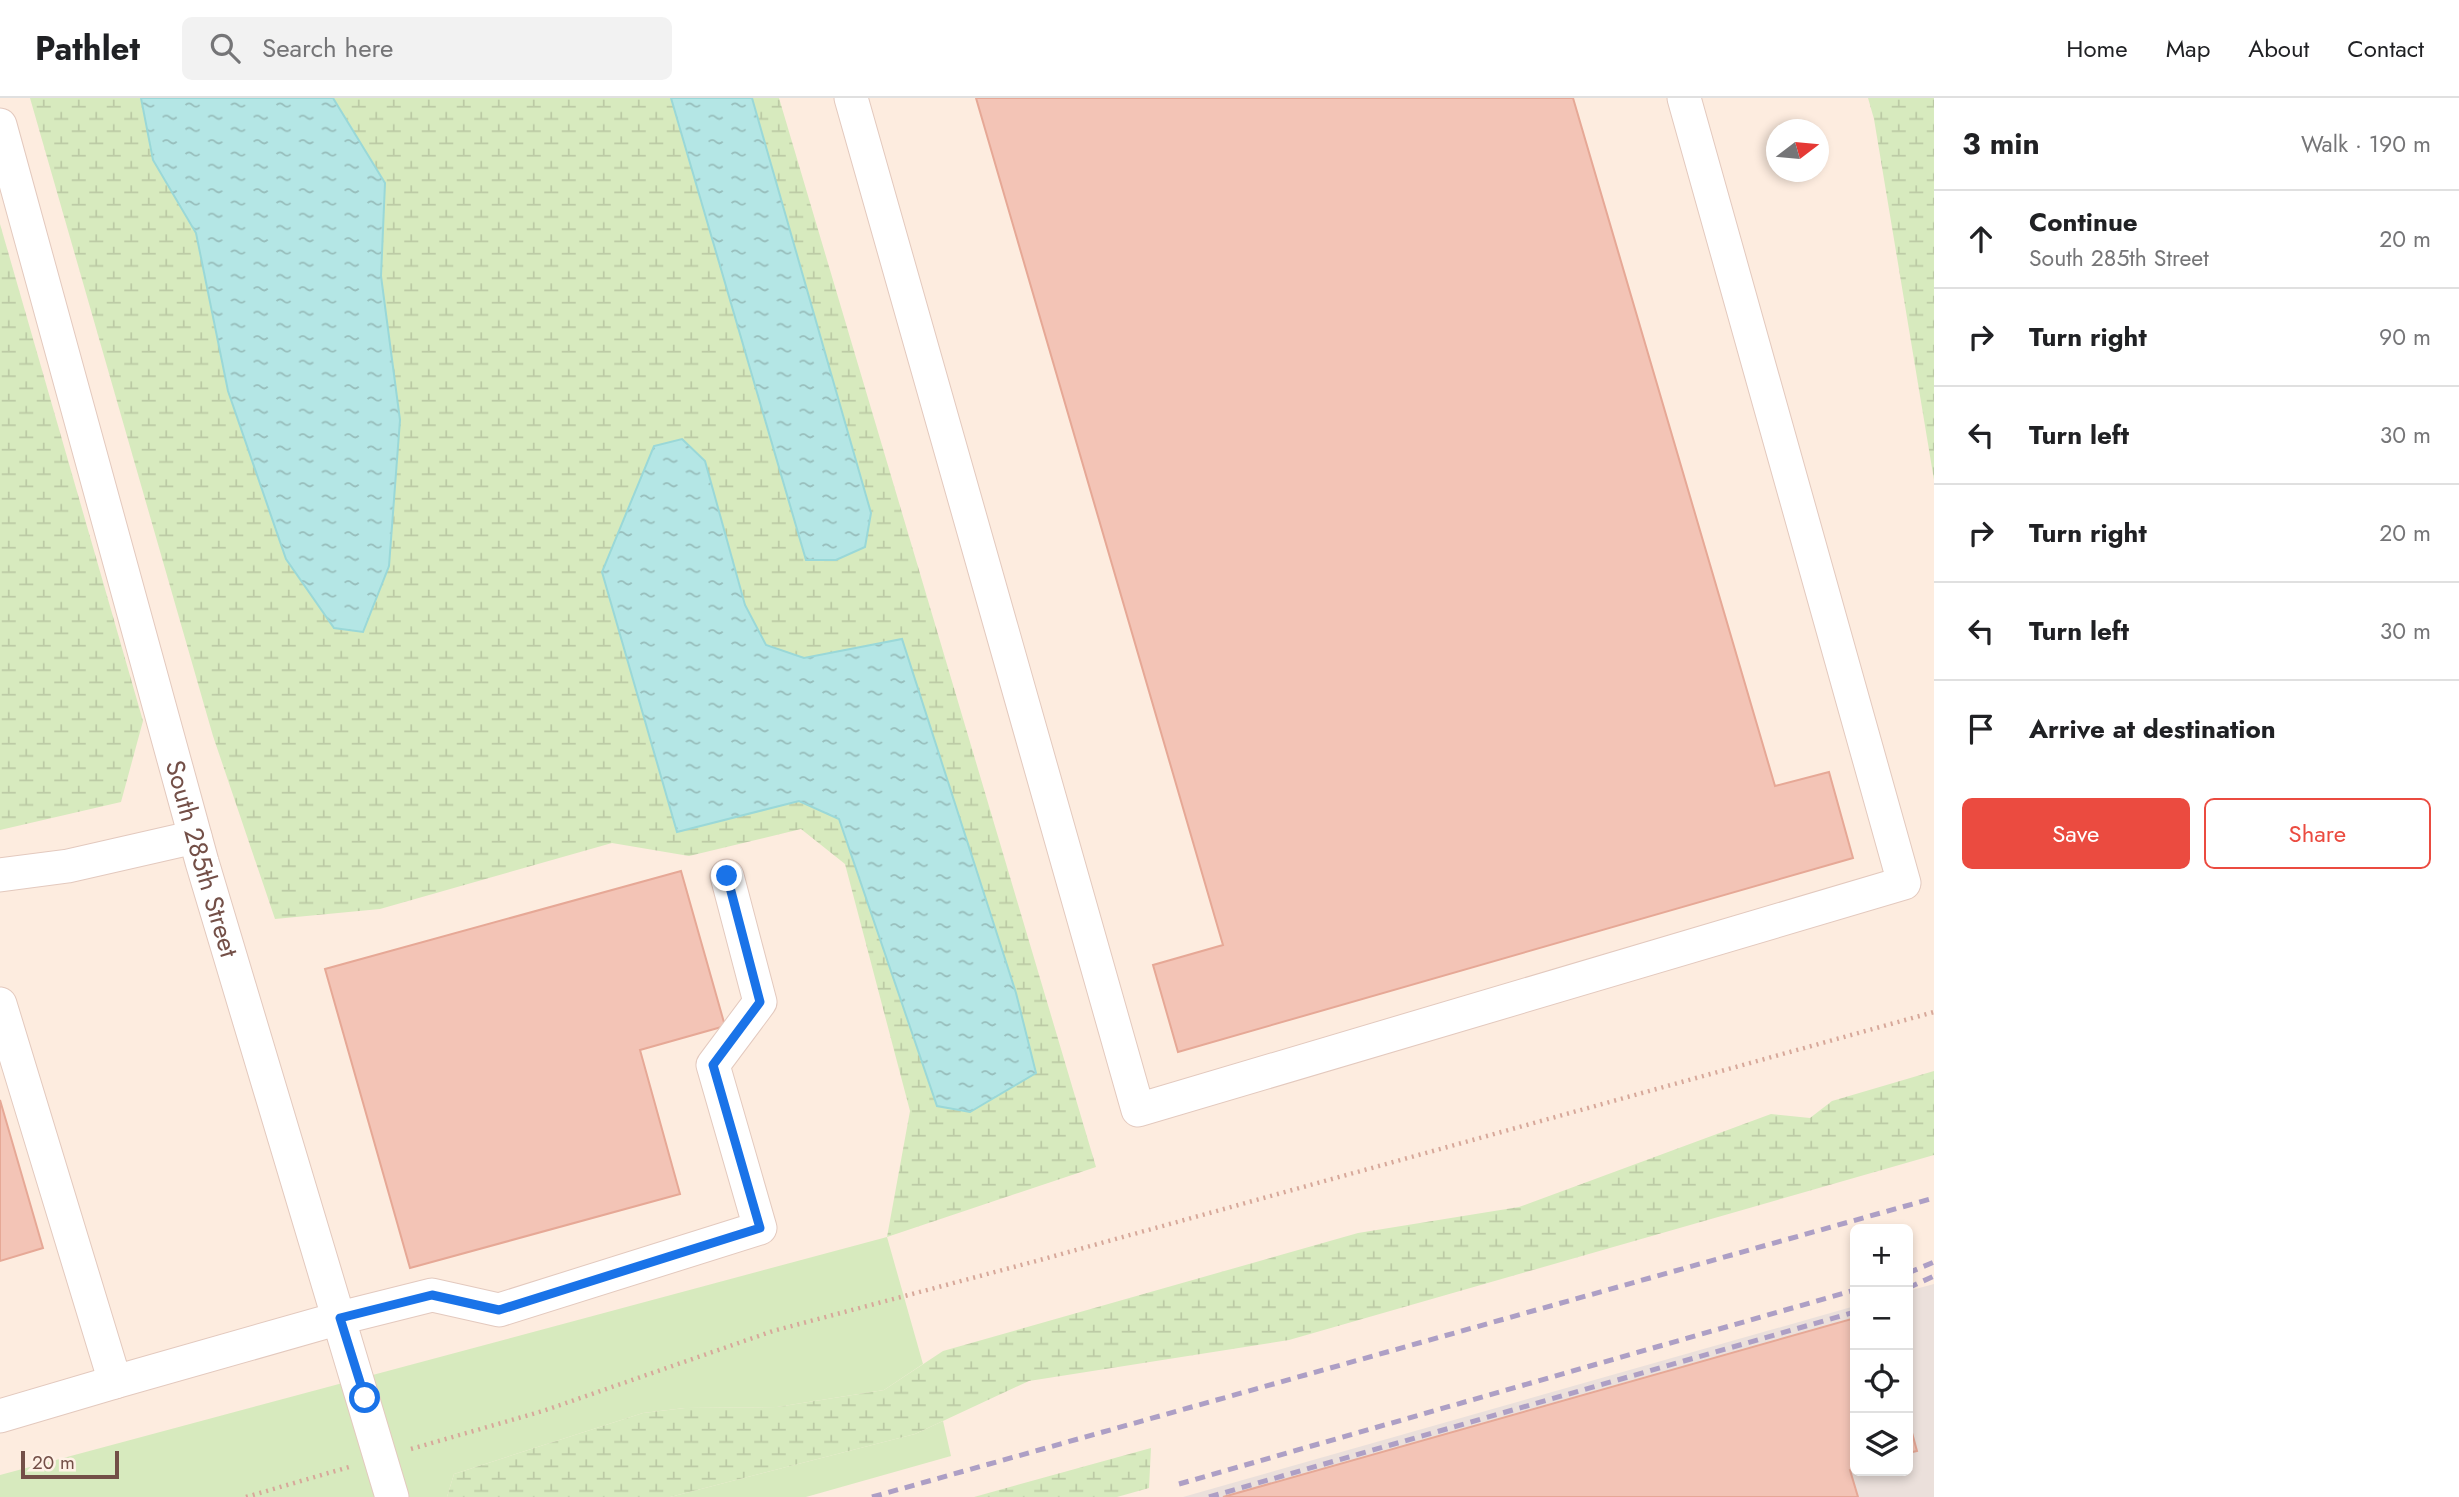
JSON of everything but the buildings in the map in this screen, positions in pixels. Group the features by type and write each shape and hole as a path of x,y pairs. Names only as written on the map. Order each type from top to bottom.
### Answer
{"street":[{"path":"851,98 1138,1110 1904,883 1684,98"},
{"name":"South 285th Street","path":"0,125 195,836 365,1398 391,1497"},
{"path":"0,875 68,866 195,836"},
{"path":"0,1416 340,1318 432,1295 499,1310 760,1228 713,1065 760,1002 727,876"},
{"path":"0,1004 115,1382"}],"path":[{"path":"246,1497 543,1411 773,1331 1040,1260 1934,1012"}],"shaded area":[{"path":"1934,1284 1934,1497 1183,1497 1850,1307 1850,1476 1913,1476 1913,1290"}],"green space":[{"path":"30,98 141,98 153,160 196,233 228,391 286,559 363,632 389,566 400,420 381,276 384,183 333,98 671,98 806,559 870,513 752,98 779,98 1096,1167 887,1237 910,1111 845,864 801,829 689,856 612,843 380,909 275,919 213,736","holes":["705,461 745,605 766,645 804,658 902,639 937,1106 839,819 799,801 676,832"]},
{"path":"1868,98 1934,98 1934,480 1874,119"},
{"path":"0,224 143,721 121,802 0,830"},
{"path":"1934,1071 1934,1155 1289,1340 1029,1381 915,1434 670,1497 447,1497 454,1474 643,1413 685,1408 777,1407 884,1390 943,1351 1358,1233 1519,1207 1771,1114 1810,1118 1832,1101"},
{"path":"887,1237 923,1364 884,1390 777,1407 685,1408 643,1413 454,1474 447,1497 0,1497 0,1475"},
{"path":"943,1421 951,1456 806,1497 670,1497 915,1434"},
{"path":"1151,1448 1149,1488 1117,1497 974,1497"}],"water":[{"path":"141,98 333,98 385,183 381,276 400,420 389,566 363,632 334,628 286,559 228,391 196,233 153,160"},
{"path":"671,98 752,98 871,513 865,547 836,560 806,560"},
{"path":"682,439 705,461 745,605 766,645 804,658 902,639 1016,993 1036,1073 970,1112 937,1106 839,819 799,801 677,832 602,572 654,446"}],"railway":[{"path":"872,1497 1934,1198"},
{"path":"1913,1271 1934,1262"},
{"path":"1910,1287 1934,1276"},
{"path":"1179,1484 1850,1291"},
{"path":"1209,1497 1850,1313"}],"route":[{"path":"365,1398 340,1318 432,1295 499,1310 760,1228 713,1065 760,1002 727,876"}]}
